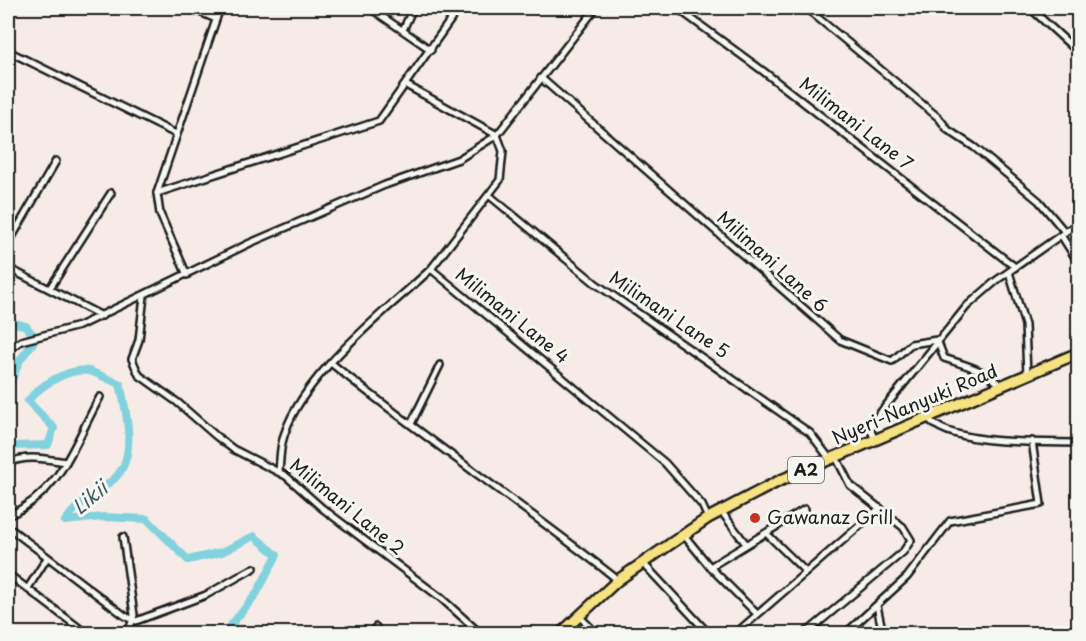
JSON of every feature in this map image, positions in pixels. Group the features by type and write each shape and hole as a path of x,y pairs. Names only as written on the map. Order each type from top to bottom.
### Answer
{"highway":[{"name":"Nyeri-Nanyuki Road","path":"560,633 618,580 708,518 833,458 1078,353"}],"street":[{"path":"190,8 216,19"},
{"path":"187,275 160,214 157,193 220,8"},
{"path":"370,8 431,50"},
{"path":"403,30 413,8"},
{"path":"157,193 376,123 385,116 459,8"},
{"path":"8,350 21,341 69,330 102,316 250,243 385,185 451,164 497,135 596,8"},
{"name":"Milimani Lane 7","path":"677,8 763,71 1015,267"},
{"path":"806,8 939,118 948,130 974,147 1055,217 1078,262"},
{"path":"1030,8 1078,52"},
{"path":"8,51 176,134"},
{"name":"Milimani Lane 6","path":"541,78 840,340 894,361 911,344 937,340"},
{"path":"406,85 497,135 503,152 500,180 490,196 431,269"},
{"path":"8,244 56,161"},
{"path":"50,288 111,193"},
{"name":"Milimani Lane 5","path":"490,196 595,283 810,433 833,458 849,485 903,526 910,537 910,545 805,633"},
{"path":"875,440 871,431 872,423 937,340 967,306 1015,267 1078,223"},
{"path":"8,268 102,316"},
{"name":"Milimani Lane 4","path":"279,471 281,444 291,419 322,371 431,269 665,463 702,505 708,518"},
{"path":"1009,272 1025,325 1027,375"},
{"name":"Milimani Lane 2","path":"144,296 139,339 132,358 135,370 233,448 279,471 329,514 441,598 481,633"},
{"path":"937,340 944,358 994,378 1001,386"},
{"path":"331,363 618,580"},
{"path":"411,424 440,365"},
{"path":"8,516 26,508 54,483 100,397"},
{"path":"928,418 940,429 969,438 1078,443"},
{"path":"845,633 907,577 950,521 1041,504 1032,441"},
{"path":"8,462 16,458 33,457 66,462"},
{"path":"735,633 880,508"},
{"path":"710,567 805,509"},
{"path":"721,511 746,544"},
{"path":"8,527 133,620 146,619 206,595 254,568"},
{"path":"683,534 710,567 757,614"},
{"path":"767,534 806,572"},
{"path":"123,537 128,562 133,620 128,633"},
{"path":"28,588 47,558"},
{"path":"642,562 709,633"},
{"path":"8,574 82,632"},
{"path":"877,606 883,633"},
{"path":"579,616 597,633"},
{"path":"371,633 376,627"},
{"path":"8,631 12,633"},
{"path":"1070,633 1078,632"}],"waterway":[{"name":"Likii","path":"8,321 26,326 36,339 20,360 8,389"},
{"name":"Likii","path":"8,439 13,446 48,445 54,428 28,401 39,389 55,379 73,372 89,371 120,384 127,420 126,459 114,479 82,503 65,521 103,517 147,519 188,560 222,552 254,536 277,555 257,593 224,634"}],"place":[{"name":"Gawanaz Grill","path":"755,518"}]}
